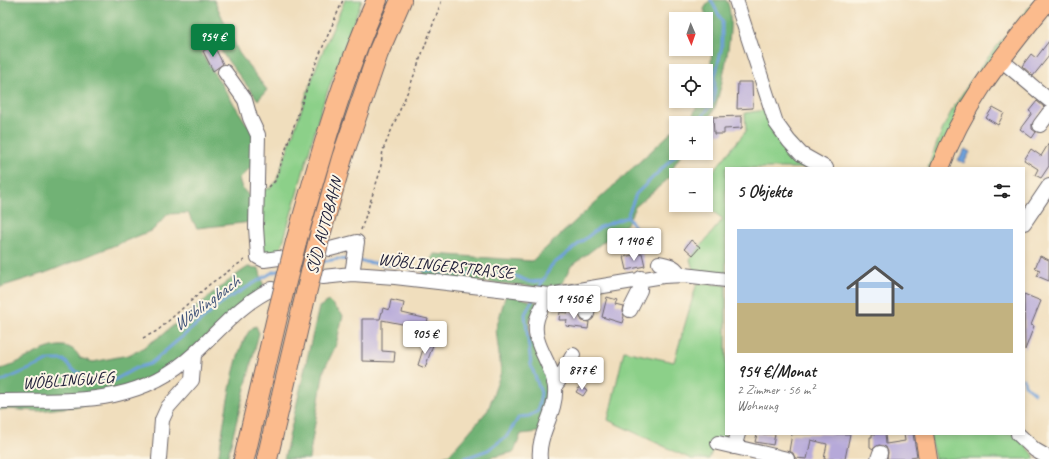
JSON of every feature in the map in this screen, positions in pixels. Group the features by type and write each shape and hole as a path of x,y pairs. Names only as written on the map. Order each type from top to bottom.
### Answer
{"highway":[{"name":"SÜD AUTOBAHN","path":"244,459 296,242 325,141 359,41 377,0"},
{"name":"SÜD AUTOBAHN","path":"267,459 303,306 325,242 342,158 378,53 401,0"}],"main road":[{"path":"940,167 954,134 968,108 1000,59 1048,0"},
{"path":"924,435 928,459"}],"street":[{"path":"736,0 776,123 782,134 794,148 809,159 824,167"},
{"path":"1000,59 1049,100"},
{"path":"225,72 245,100 250,118 258,135 258,257 264,260 279,258"},
{"path":"1040,125 1049,113"},
{"path":"1025,222 1049,186"},
{"path":"323,277 352,273 357,242 325,242"},
{"path":"659,263 672,266 680,275"},
{"name":"WÖBLINGERSTRASSE","path":"352,273 546,294 590,288 641,278 680,275 725,280"},
{"path":"630,310 640,290 641,278"},
{"path":"586,314 590,288"},
{"name":"WÖBLINGWEG","path":"0,401 70,400 125,394 155,381 194,355 241,310 272,289"},
{"path":"540,459 539,449 545,427 553,408 556,388 549,365 535,333 537,318 546,294"},
{"path":"159,459 162,420 168,407 192,380 194,355"},
{"path":"554,384 558,382 572,355"},
{"path":"1019,435 1034,450 1049,458"},
{"path":"718,443 736,440 787,459"}],"path":[{"path":"258,189 269,187 275,181 315,65 343,0"},
{"path":"357,242 380,172 383,150 410,86 442,0"},
{"path":"143,338 157,331 210,284 257,251"}],"green space":[{"path":"0,0 214,0 239,53 267,90 258,100 214,40 207,39 203,42 202,54 246,123 254,129 253,167 239,179 242,188 252,199 252,222 197,228 188,213 168,214 153,230 45,273 0,287"},
{"path":"345,0 362,0 322,106 279,256 267,253 262,249 262,191 270,188 276,182 317,65"},
{"path":"710,0 726,0 729,8 730,35 722,82 715,107 710,116 692,116 696,108 713,108 713,64 711,64 711,56 713,56 713,12 705,12 704,9"},
{"path":"1035,0 1041,0 934,167 928,167 935,147 950,114 990,55"},
{"path":"766,110 817,167 725,167 725,277 694,273 690,259 723,219 713,212 713,171 746,131 745,113"},
{"path":"669,134 669,160 678,160 673,168 669,168 668,179 635,207 627,224 571,266 560,289 422,276 434,254 532,261"},
{"path":"248,267 259,268 264,288 172,366 96,404 38,411 0,410 0,369 42,350 53,347 64,346 73,349 80,358 93,362 128,355 138,351 159,337"},
{"path":"697,283 725,285 725,434 722,442 716,441 709,459 691,459 608,420 624,351 674,362"},
{"path":"506,294 539,303 530,318 529,334 549,380 549,404 539,432 521,434 514,452 484,459 433,459 450,454 488,410 501,372 496,329"},
{"path":"329,301 343,315 336,345 324,370 309,459 284,459 319,307"},
{"path":"256,326 259,333 227,459 218,459 226,408 241,346 248,332"},
{"path":"929,435 1017,435 1033,454 1035,459 935,459"}],"water":[{"path":"965,149 970,152 964,163 958,160"}],"building":[{"path":"1049,41 1049,56 1033,76 1022,66 1031,54 1036,58"},
{"path":"214,46 223,64 213,71 203,51"},
{"path":"738,82 752,82 753,108 737,109"},
{"path":"1037,101 1044,107 1032,124 1032,129 1036,132 1032,138 1020,129 1032,113 1029,111"},
{"path":"993,107 1004,113 998,125 986,118"},
{"path":"742,116 742,128 724,129 724,134 714,134 713,117"},
{"path":"1049,143 1049,166 1041,178 1035,175 1038,169 1024,160 1031,149 1041,156"},
{"path":"691,240 700,247 693,255 685,248"},
{"path":"642,253 645,266 626,270 623,257"},
{"path":"1040,256 1049,260 1049,281 1037,276 1040,270 1035,268"},
{"path":"1025,294 1041,301 1031,325 1034,326 1025,350"},
{"path":"607,297 617,300 615,304 623,306 622,311 624,316 622,323 602,317"},
{"path":"391,300 404,303 402,313 428,319 424,335 410,331 411,328 407,327 407,325 382,320 382,351 395,352 394,362 362,361 362,319 380,319 383,308 389,310"},
{"path":"568,311 579,313 582,321 589,322 588,329 566,326 567,320 559,320 560,312 568,313"},
{"path":"425,343 433,345 425,368 418,365"},
{"path":"576,367 588,372 583,385 569,380"},
{"path":"580,386 587,390 583,396 576,392"},
{"path":"757,435 775,435 773,445 755,442"},
{"path":"792,435 850,435 845,459 824,459 827,444 811,440 807,459 795,458 793,453 789,451"},
{"path":"872,435 885,435 886,444 905,441 904,435 913,435 917,456 911,457 911,459 887,459 888,452 886,447 879,445 873,449 870,447 870,437 872,437"}],"waterway":[{"path":"703,116 714,100 715,77 722,46 722,21 711,0"},
{"path":"538,290 551,266 600,227 627,217 636,194 671,160"},
{"path":"627,217 654,250"},
{"name":"Wöblingbach","path":"321,262 338,259 351,260"},
{"name":"Wöblingbach","path":"358,261 450,273 513,275 530,282 542,281"},
{"name":"Wöblingbach","path":"0,382 50,360 64,360 72,369 96,382 111,382 136,368 150,364 224,301 273,272 282,270"},
{"path":"463,459 488,450 507,436 519,417 529,416 538,411 541,393 531,365 525,314 534,297"},
{"path":"1025,385 1034,393"}]}
